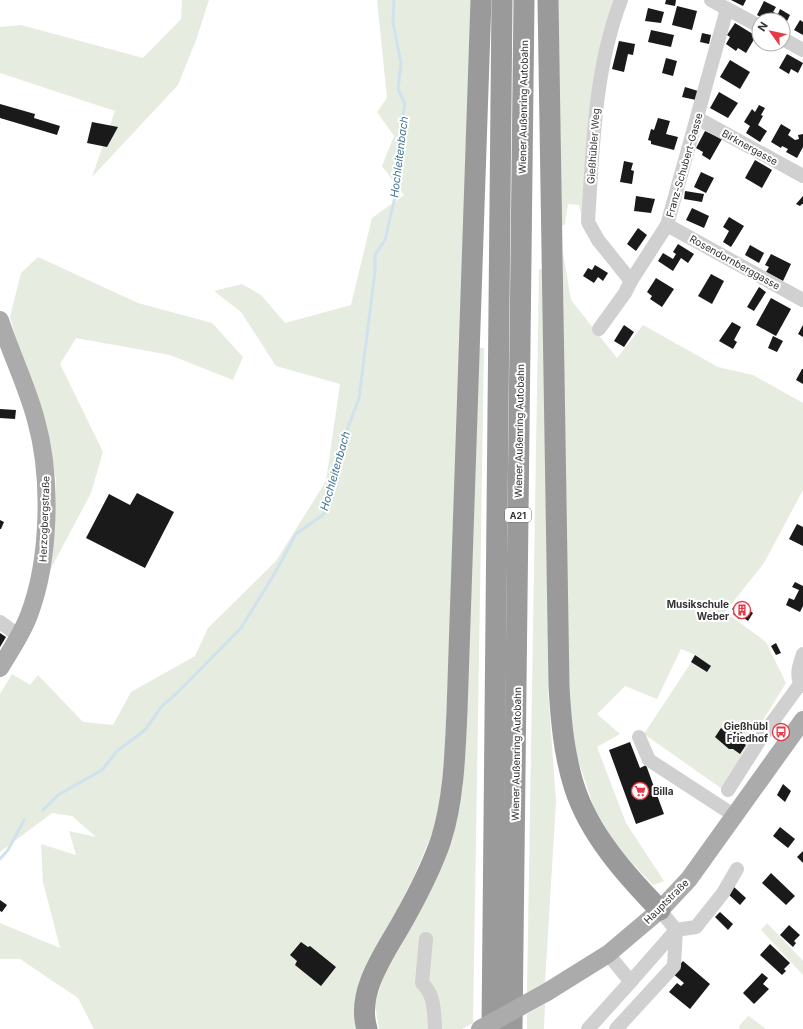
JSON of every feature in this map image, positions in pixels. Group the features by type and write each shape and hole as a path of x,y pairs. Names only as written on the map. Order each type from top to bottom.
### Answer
{"highway":[{"path":"367,1029 365,1013 370,987 375,973 433,860 444,828 450,799 457,711 481,0"},
{"name":"A21","path":"492,1029 502,0"},
{"name":"Wiener Außenring Autobahn","path":"512,1029 524,0"},
{"path":"548,0 559,679 563,733 574,787 596,832 637,886 660,910"}],"main road":[{"name":"Herzogbergstraße","path":"0,320 36,420 44,452 47,482 42,564 32,607 20,636 0,668"},
{"name":"Hauptstraße","path":"480,1029 547,992 608,954 660,910 689,879 803,720"}],"street":[{"name":"Gießhübler Weg","path":"621,0 608,39 596,102 588,222 598,240 631,281"},
{"path":"711,0 751,22"},
{"name":"Franz-Schubert-Gasse","path":"599,329 625,293 667,224 727,9"},
{"path":"791,43 803,50"},
{"name":"Birknergasse","path":"697,118 803,176"},
{"name":"Rosendornberggasse","path":"667,224 803,300"},
{"path":"0,622 20,636"},
{"path":"728,790 763,735 802,685 798,672 803,654"},
{"path":"639,737 649,760 735,816"},
{"path":"588,1029 676,930 696,927 724,893 737,869"},
{"path":"616,1029 674,966 676,930 660,910"},
{"path":"426,939 422,983 428,989 434,1005 435,1029"},
{"path":"608,954 626,976 633,979"}],"shaded area":[{"path":"182,0 209,0 196,40 178,85 92,177 115,111 0,73 0,27 21,25 143,58 181,19"},
{"path":"377,0 473,0 460,384 445,751 438,819 415,874 370,964 361,1029 94,1029 78,998 20,959 0,959 0,923 60,948 43,882 41,844 76,855 69,831 96,837 72,816 52,813 0,852 0,694 12,674 30,685 38,675 83,722 113,725 131,692 195,656 208,628 276,561 326,481 340,384 276,366 241,312 214,291 242,284 261,295 285,323 351,305 372,218 404,195 382,166 394,136 377,112 387,98"},
{"path":"554,0 615,0 596,65 584,228 579,205 568,204 565,224 559,227"},
{"path":"563,253 571,300 617,358 643,325 718,367 753,375 803,403 803,490 764,563 725,612 766,642 786,683 752,738 756,741 725,791 644,734 696,655 681,649 657,699 625,686 597,714 620,734 597,747 626,823 664,881 653,885 618,848 594,808 577,757 566,677"},
{"path":"38,257 138,303 212,323 243,357 233,380 170,355 76,338 60,364 103,452 91,493 50,570 56,479 10,317 21,273"},
{"path":"539,269 547,270 548,691 556,801 545,983 527,993"},
{"path":"474,347 484,348 473,1023 462,1029 379,1029 375,1005 384,974 452,842 463,786"},
{"path":"767,923 803,961 803,975 761,930"},
{"path":"545,1004 544,1029 527,1029 527,1014"},
{"path":"748,1016 766,1029 740,1029 739,1026"}],"building":[{"path":"666,0 676,0 675,6 665,4"},
{"path":"731,0 746,0 743,6"},
{"path":"764,1 776,7 773,12 758,12"},
{"path":"677,6 697,11 692,30 672,25"},
{"path":"648,8 664,12 661,23 645,21"},
{"path":"800,20 803,22 803,35 794,30"},
{"path":"735,23 751,33 751,44 746,53 738,48 736,51 726,44 730,37 727,35"},
{"path":"651,30 674,35 671,47 648,42"},
{"path":"702,33 711,35 709,44 700,42"},
{"path":"619,41 635,44 633,55 628,54 624,72 612,69"},
{"path":"787,54 803,63 798,73 791,69 789,74 779,68"},
{"path":"666,58 677,61 673,76 662,73"},
{"path":"730,60 750,72 740,89 720,77"},
{"path":"685,87 698,91 696,100 682,97"},
{"path":"719,92 738,103 728,118 710,108"},
{"path":"0,104 35,114 34,118 60,126 57,135 0,118"},
{"path":"759,105 765,108 758,125 767,131 760,142 746,133 750,126 744,122 752,109 755,112"},
{"path":"658,118 670,121 666,134 678,137 674,150 651,144 651,141 648,140 651,129 654,130"},
{"path":"92,122 118,127 107,147 87,143"},
{"path":"781,124 791,130 788,135 795,140 799,139 798,135 803,134 803,147 797,158 786,152 788,149 782,146 781,148 771,142"},
{"path":"705,131 722,139 710,160 702,155 703,152 696,148"},
{"path":"755,160 772,170 762,188 745,178"},
{"path":"624,161 633,163 631,170 634,171 632,184 620,182"},
{"path":"701,172 714,178 706,193 694,187"},
{"path":"685,191 704,194 702,202 684,199"},
{"path":"636,196 655,199 651,213 634,211"},
{"path":"803,196 803,204 800,206 796,204"},
{"path":"692,208 709,216 704,228 686,220"},
{"path":"729,217 744,226 731,247 723,242 729,231 723,227"},
{"path":"638,228 647,235 636,251 627,244"},
{"path":"678,244 694,254 688,263 681,258 673,271 658,261 663,253 673,259 676,254 673,252"},
{"path":"750,245 764,253 759,263 745,255"},
{"path":"771,254 791,264 783,281 766,272 769,267 765,265"},
{"path":"595,265 608,273 603,281 598,277 594,283 583,276 588,268 592,270"},
{"path":"711,274 724,281 712,304 698,296"},
{"path":"656,278 674,289 662,307 650,299 652,296 647,292"},
{"path":"759,287 766,292 754,311 747,307"},
{"path":"771,298 791,309 776,336 756,325"},
{"path":"732,322 741,327 734,340 737,342 733,349 719,341"},
{"path":"624,325 634,332 624,347 614,341"},
{"path":"803,325 803,337 798,334"},
{"path":"773,336 783,341 777,352 768,348"},
{"path":"803,369 803,384 796,380"},
{"path":"0,409 16,410 15,419 0,418"},
{"path":"137,493 174,512 145,568 86,538 109,494 130,505"},
{"path":"0,520 4,522 1,529 0,529"},
{"path":"797,524 803,527 803,546 789,539"},
{"path":"795,582 803,586 803,606 800,612 786,605 789,598 794,600 799,590 792,587"},
{"name":"Musikschule Weber","path":"738,602 753,613 748,621 741,616 739,619 733,614 735,611 732,609"},
{"path":"0,633 6,637 0,647"},
{"path":"776,643 781,653 776,655 771,646"},
{"path":"695,655 711,666 707,672 691,662"},
{"path":"731,725 735,725 742,732 737,739 746,745 740,754 733,749 729,749 715,737 721,728 727,732"},
{"name":"Billa","path":"630,742 640,768 646,765 664,814 636,824 609,750"},
{"path":"783,784 791,791 785,802 777,795"},
{"path":"780,827 795,839 788,848 773,836"},
{"path":"803,851 803,863 797,857"},
{"path":"771,873 795,896 786,905 762,883"},
{"path":"734,887 746,898 740,905 728,894"},
{"path":"0,900 7,905 2,912 0,911"},
{"path":"720,912 733,924 728,930 715,917"},
{"path":"789,925 800,935 794,941 796,943 793,947 780,935"},
{"path":"301,942 308,947 310,946 336,967 321,986 295,965 297,961 290,955"},
{"path":"770,944 790,963 784,969 786,971 782,975 760,955"},
{"path":"683,961 710,984 690,1009 669,992 677,983 681,986 684,983 672,973"},
{"path":"762,973 768,978 763,984 769,989 754,1004 743,993"}],"waterway":[{"name":"Hochleitenbach","path":"43,810 58,795 102,770 117,751 145,730 162,706 176,694 241,628 275,573 296,534 324,514 337,457 359,398 375,272 375,255 385,240 398,184 397,157 405,104 398,89 401,63 393,23 394,0"},
{"name":"Hochleitenbach","path":"0,859 8,850 24,820"}],"place":[{"name":"Musikschule Weber","path":"742,610"},
{"name":"Gießhübl Friedhof","path":"781,732"},
{"name":"Billa","path":"640,791"}]}
